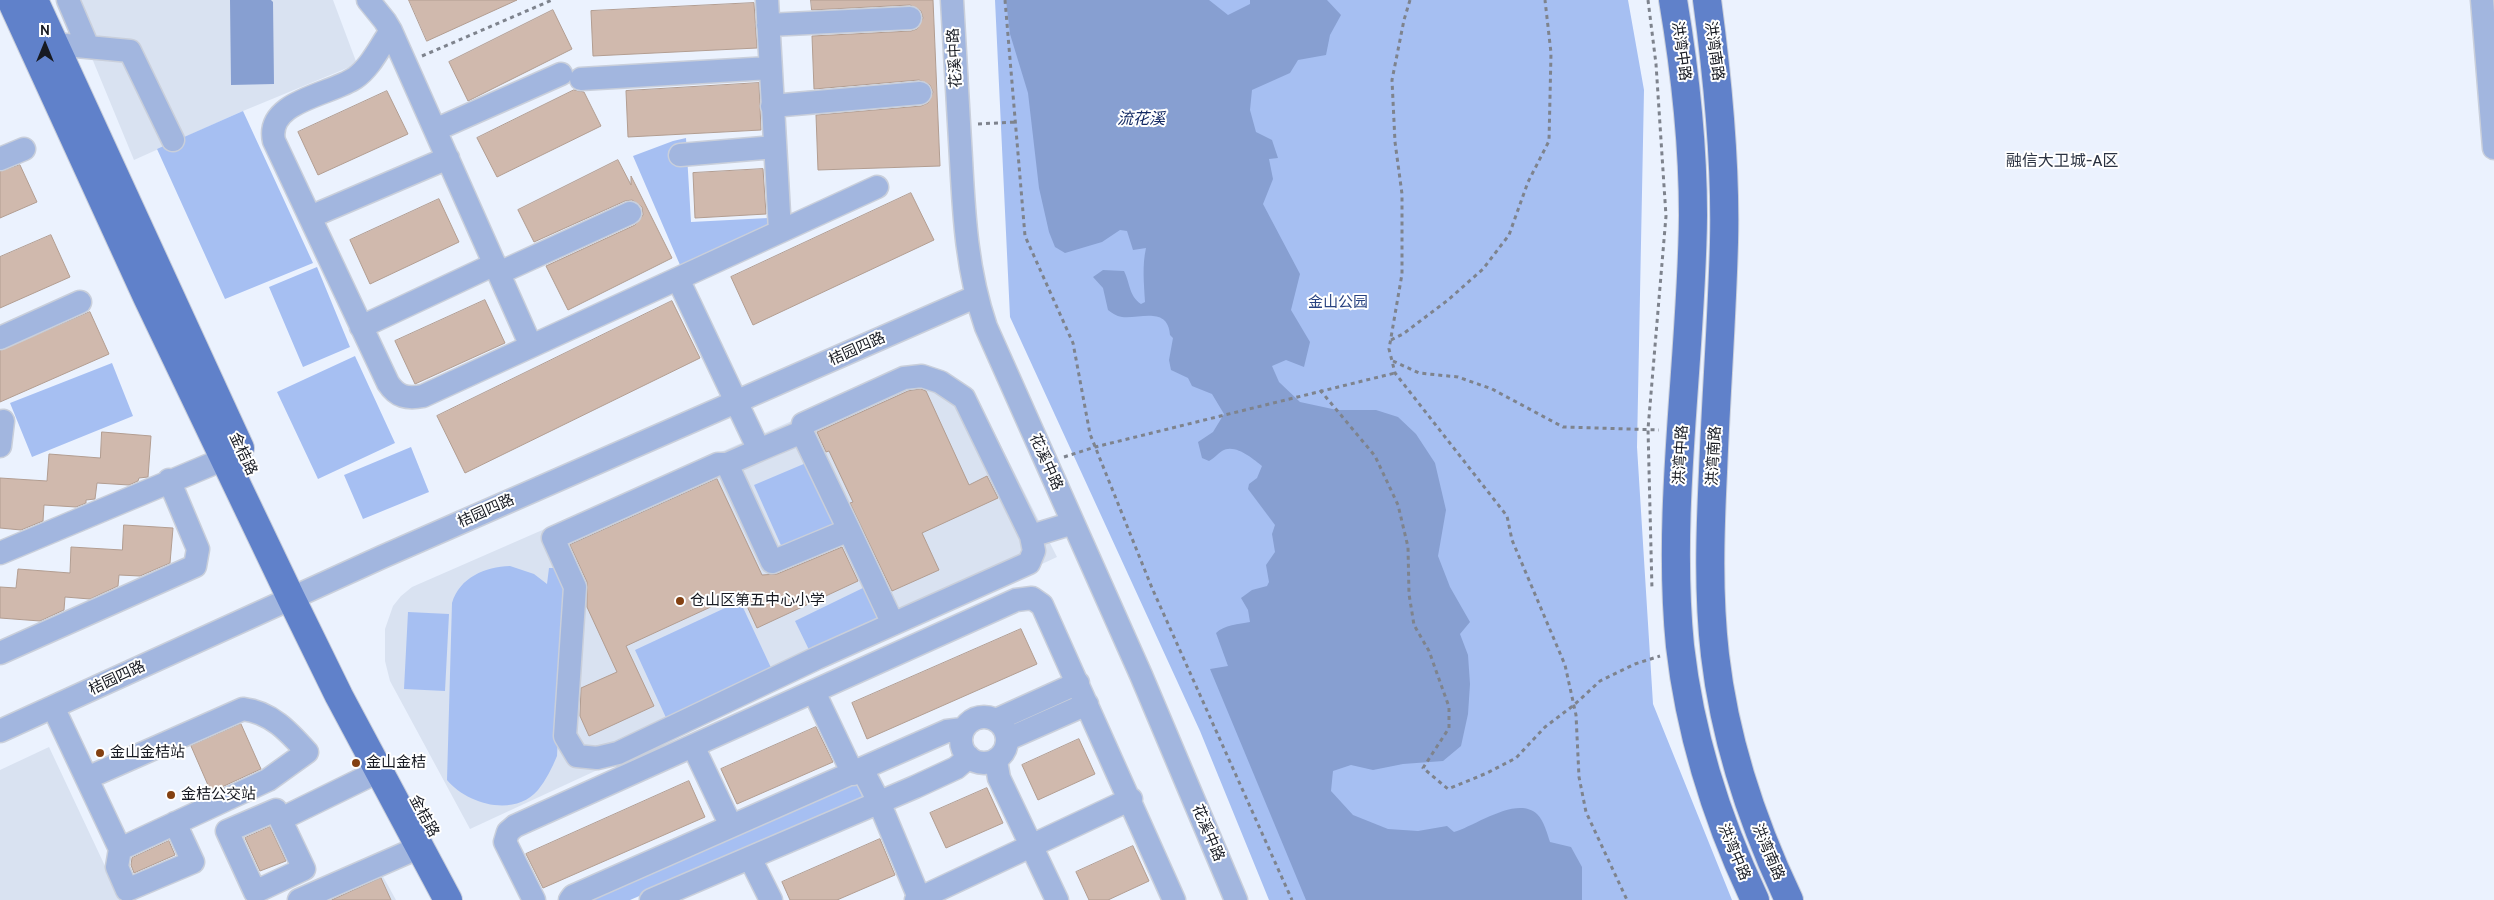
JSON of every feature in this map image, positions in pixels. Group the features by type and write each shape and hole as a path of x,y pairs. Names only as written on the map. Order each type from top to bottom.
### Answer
{"main road":[{"path":"11,0 147,297 224,458 299,594 339,696 449,898"},
{"name":"金桔路","path":"34,0 271,518 299,594 355,688 449,898"},
{"name":"洪湾中路","path":"1674,0 1686,85 1693,215 1676,562 1680,646 1694,730 1721,822 1755,900"},
{"name":"洪湾南路","path":"1707,0 1718,84 1724,201 1710,545 1715,654 1730,739 1741,784 1758,830 1789,900"}],"street":[{"path":"68,0 88,47"},
{"path":"368,0 391,31 532,346"},
{"path":"767,0 780,231"},
{"name":"花溪中路","path":"952,0 967,248 975,297 986,327 1236,900"},
{"path":"2482,0 2494,148"},
{"path":"768,26 910,18"},
{"path":"391,31 365,68 355,78 283,110 274,123 272,131 274,141 388,383 394,392 404,398 423,396 877,187"},
{"path":"55,44 130,51 173,140"},
{"path":"435,130 571,76 770,68"},
{"path":"772,106 920,93"},
{"path":"680,155 775,147"},
{"path":"0,159 24,150"},
{"path":"310,217 448,158"},
{"path":"361,327 630,213"},
{"path":"678,279 759,450"},
{"name":"桔园四路","path":"0,731 299,594 975,297"},
{"path":"0,338 80,302"},
{"path":"802,432 727,464 718,464 553,538 575,586 565,736 578,756 598,758 618,753 893,624 1029,563 1034,551 1030,536 964,398 940,382 922,376 904,378 803,424 802,432 893,624"},
{"path":"0,446 1,419"},
{"path":"0,553 224,458"},
{"path":"727,464 772,562 850,530"},
{"path":"0,653 195,566 198,549 169,480"},
{"path":"1030,536 1073,523"},
{"path":"534,900 505,842 508,832 515,826 1016,600 1032,598 1042,605 1131,799 1174,900"},
{"path":"996,720 1004,728 1008,739 1006,750 996,760 980,763 969,758 962,748 961,740 963,729 972,720 979,717 996,720 1078,683"},
{"path":"814,692 857,772 879,802 918,900 1131,799"},
{"path":"1008,739 1087,704"},
{"path":"54,707 120,849 117,867 127,890 193,862 175,823"},
{"path":"87,778 243,709 260,713 273,719 286,729 307,752 268,780 120,849"},
{"path":"570,900 573,896 947,731 963,729"},
{"path":"693,746 731,826"},
{"path":"651,900 956,768 969,758"},
{"path":"996,760 1000,778 1057,900"},
{"path":"281,819 379,771"},
{"path":"299,900 420,847"},
{"path":"750,858 771,900"}],"path":[{"path":"405,63 552,0"},
{"path":"1005,0 1025,236 1074,343 1090,434 1095,447 1152,588 1292,900"},
{"path":"1410,0 1392,80 1395,142 1402,194 1403,256 1398,301 1389,349 1395,373 1507,516 1512,540 1565,665 1574,705 1580,777 1586,812 1627,900"},
{"path":"1391,340 1403,334 1448,300 1483,269 1509,235 1528,182 1549,141 1551,53 1545,0"},
{"path":"959,125 1015,122"},
{"path":"1392,361 1419,373 1458,377 1492,389 1563,427 1648,429 1682,433"},
{"path":"1046,464 1095,447 1216,418 1302,394 1395,373"},
{"path":"1320,390 1375,456 1398,505 1408,547 1409,594 1414,625 1429,651 1450,706 1449,728 1423,768 1448,789 1487,773 1516,758 1545,727 1574,705 1600,681 1635,664 1658,656"}],"shaded area":[{"path":"68,0 333,0 357,64 243,111 134,160"},
{"name":"仓山区第五中心小学","path":"881,382 975,394 1057,557 470,829 390,681 385,661 385,629 393,606 401,596 412,587"},
{"path":"49,747 121,900 0,900 0,770"},
{"path":"381,873 396,900 325,900"}],"green space":[{"name":"金山公园","path":"995,0 1628,0 1644,90 1637,447 1653,704 1732,900 1269,900 1200,731 1010,317"},
{"path":"243,111 313,263 225,299 157,149"},
{"path":"686,138 691,222 768,218 770,229 680,265 633,156"},
{"path":"317,267 350,347 303,367 269,287"},
{"path":"355,356 395,443 318,479 277,392"},
{"path":"112,363 133,416 32,457 10,403"},
{"path":"411,447 429,492 363,519 344,475"},
{"path":"806,463 835,529 784,552 754,485"},
{"path":"510,566 534,574 547,584 549,568 566,568 557,756 549,774 538,790 528,799 516,804 504,805 478,801 466,796 447,780 452,603 461,586 467,580 483,571"},
{"path":"867,586 883,620 811,654 795,621"},
{"path":"740,601 773,672 668,722 635,650"},
{"path":"408,612 449,614 445,691 404,689"},
{"path":"856,783 864,800 630,900 582,900"}],"water":[{"path":"230,0 271,0 273,2 274,84 231,85"},
{"name":"流花溪","path":"1006,0 1209,0 1228,15 1250,4 1250,0 1327,0 1341,15 1330,35 1326,55 1298,60 1290,73 1252,90 1250,110 1256,132 1272,140 1278,158 1269,159 1273,179 1263,204 1300,274 1291,310 1310,342 1304,367 1286,360 1272,366 1279,382 1300,402 1337,410 1376,410 1398,417 1416,434 1435,463 1446,510 1438,556 1450,587 1470,622 1460,634 1468,655 1470,684 1468,714 1461,746 1443,761 1403,764 1373,770 1351,765 1333,771 1331,791 1353,815 1388,829 1418,831 1447,826 1454,832 1507,810 1529,809 1542,820 1550,842 1571,847 1582,867 1582,900 1306,900 1210,669 1228,666 1216,633 1227,627 1250,622 1248,610 1241,598 1252,590 1267,586 1269,582 1266,565 1275,552 1272,534 1275,525 1248,489 1249,484 1257,478 1262,466 1244,453 1232,449 1222,451 1209,461 1202,458 1198,442 1213,432 1224,414 1212,394 1192,386 1188,378 1171,370 1169,360 1173,338 1164,320 1152,316 1122,317 1108,310 1103,288 1093,277 1103,270 1124,271 1134,297 1141,304 1145,302 1144,268 1146,248 1133,250 1127,231 1120,230 1102,242 1065,253 1055,247 1049,232 1039,188 1028,93 1010,34"}],"building":[{"path":"409,0 517,0 427,41"},
{"path":"811,0 933,0 940,166 818,170 816,115 921,106 928,103 933,92 930,85 919,80 814,89 812,36 911,31 917,29 923,18 921,11 910,5 812,10"},
{"path":"754,3 757,48 593,56 591,11"},
{"path":"553,10 572,49 468,101 449,62"},
{"path":"759,83 761,130 628,137 626,91"},
{"path":"574,90 584,92 601,126 497,177 477,138"},
{"path":"387,91 408,134 318,175 298,132"},
{"path":"618,160 631,185 631,176 672,258 568,310 546,266 635,225 643,215 642,207 632,200 625,201 534,242 518,210"},
{"path":"20,165 37,202 0,218 0,172"},
{"path":"763,169 766,214 695,218 693,173"},
{"path":"911,193 934,240 753,325 731,277"},
{"path":"439,199 459,242 370,284 350,240"},
{"path":"51,235 70,277 0,308 0,257"},
{"path":"485,300 505,343 415,384 395,341"},
{"path":"672,301 700,358 465,473 437,416"},
{"path":"90,312 109,354 0,402 0,351"},
{"path":"921,389 926,391 969,485 987,476 998,498 922,533 939,570 892,591 850,503 853,502 829,451 826,452 817,432 908,391"},
{"path":"102,432 151,436 148,477 139,478 138,481 129,485 97,483 95,499 86,500 86,503 76,507 44,505 43,521 21,530 0,528 0,478 47,481 49,454 100,458"},
{"path":"717,479 762,575 777,574 842,547 858,581 757,628 741,593 626,646 654,706 589,736 580,716 581,688 617,672 587,607 587,582 570,545"},
{"path":"124,525 173,528 170,563 140,576 119,575 118,586 90,599 65,597 64,610 40,621 0,618 0,587 16,588 18,569 70,573 71,547 122,550"},
{"path":"1021,629 1037,664 867,739 852,703"},
{"path":"241,724 261,769 211,792 191,746"},
{"path":"816,727 833,762 737,804 721,769"},
{"path":"1079,739 1095,774 1038,800 1022,765"},
{"path":"689,781 705,817 543,888 526,854"},
{"path":"987,788 1003,823 946,848 930,813"},
{"path":"270,827 286,861 260,871 245,838"},
{"path":"880,839 895,875 837,900 790,900 782,882"},
{"path":"169,841 175,855 134,873 131,865 132,858"},
{"path":"1133,846 1149,881 1108,900 1089,900 1076,872"},
{"path":"381,878 391,900 332,900"}],"place":[{"name":"仓山区第五中心小学","path":"680,601"},
{"name":"金山金桔站","path":"100,753"},
{"name":"金山金桔","path":"356,763"},
{"name":"金桔公交站","path":"171,795"}],"district":[{"name":"融信大卫城-A区","path":"2062,161"}]}
